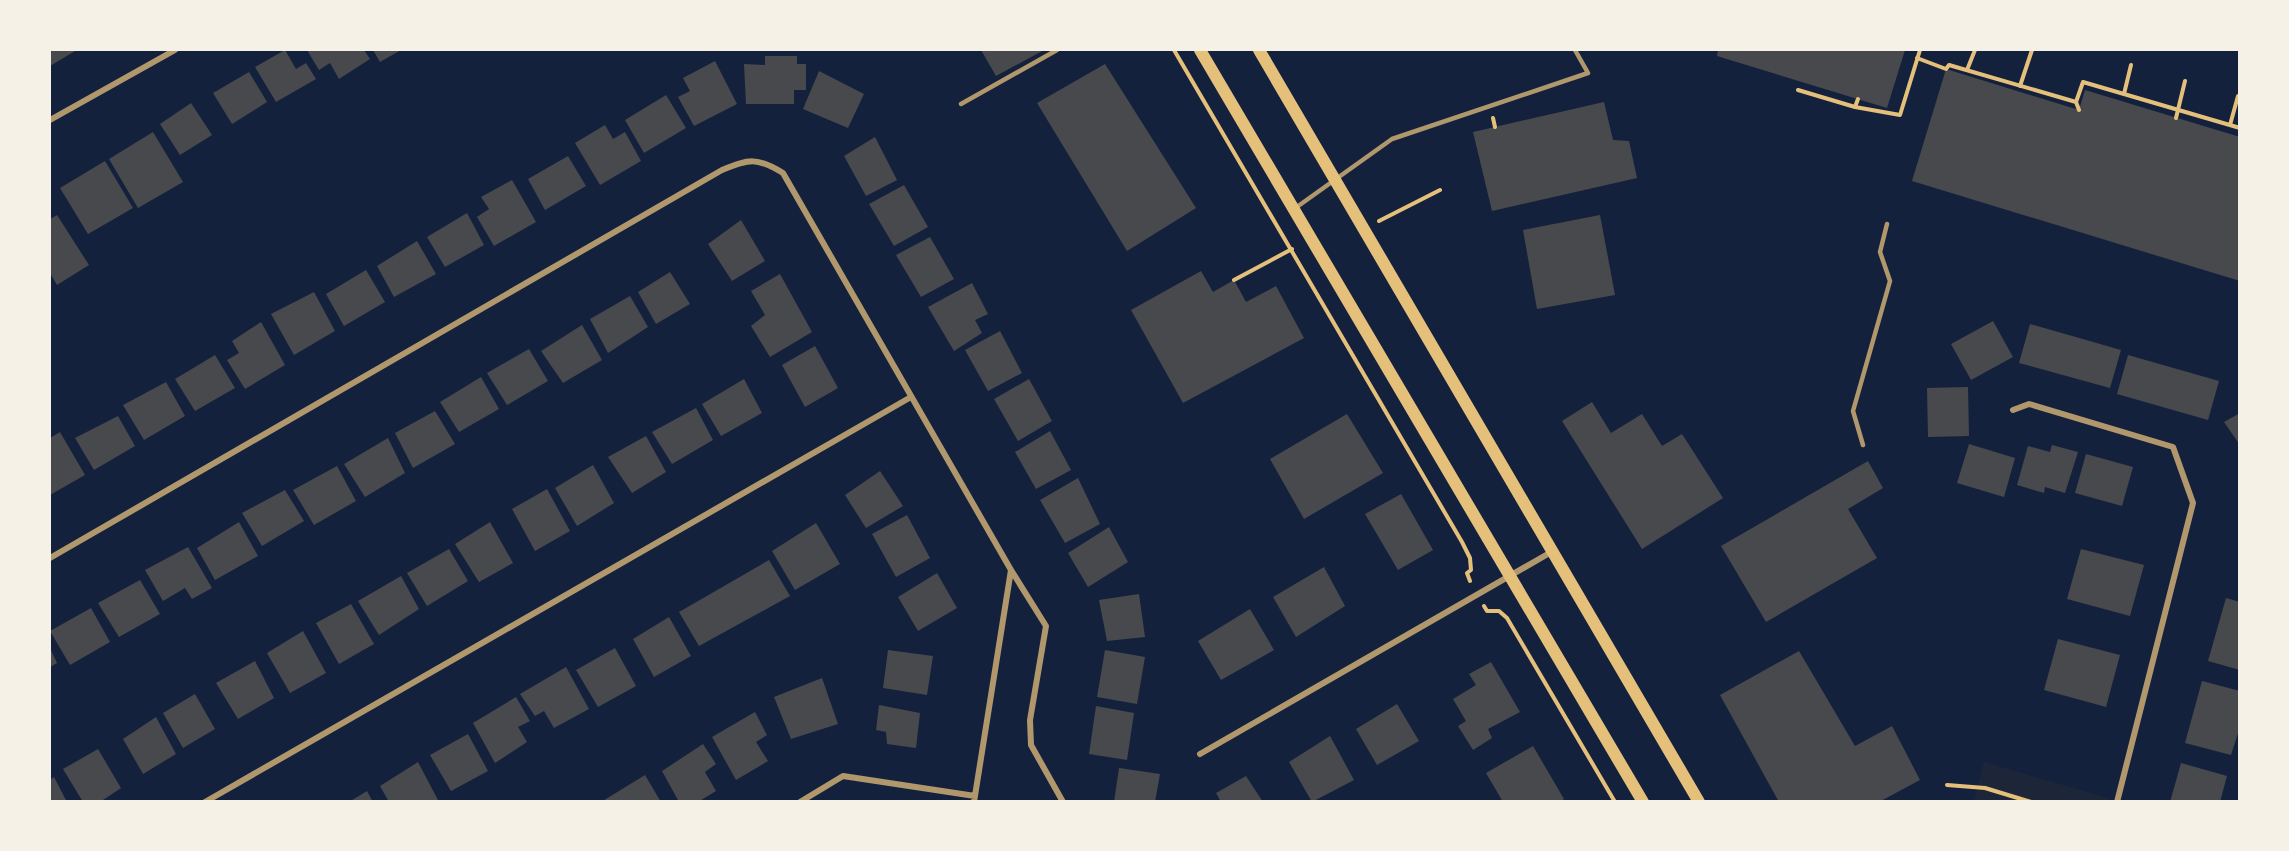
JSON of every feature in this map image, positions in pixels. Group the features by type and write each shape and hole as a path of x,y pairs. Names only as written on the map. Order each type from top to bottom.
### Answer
{"main road":[{"path":"1200,50 1643,801"},
{"path":"1259,50 1699,801"}],"street":[{"path":"50,120 175,50"},
{"path":"50,558 722,170 746,160 768,164 783,173 1011,570 1046,626 1030,720 1031,745 1063,801"},
{"path":"205,801 911,397"},
{"path":"2013,410 2029,404 2173,447 2193,503 2117,801"},
{"path":"1200,754 1553,551"},
{"path":"800,801 843,776 974,799 1011,570"}],"lane":[{"path":"961,104 1057,50"},
{"path":"1294,209 1392,139 1588,72 1575,50"},
{"path":"1863,445 1853,411 1890,281 1880,252 1887,224"}],"path":[{"path":"1174,50 1462,542 1470,558 1471,570 1467,573 1469,578"},
{"path":"1798,90 1856,107 1900,115 1920,50"},
{"path":"1967,70 1975,50"},
{"path":"2020,86 2032,50"},
{"path":"1917,58 1946,69 1949,64 2076,102"},
{"path":"2124,94 2131,65"},
{"path":"2176,118 2185,81"},
{"path":"2079,110 2076,102 2083,82 2240,128"},
{"path":"2230,125 2238,96"},
{"path":"1856,107 1858,99"},
{"path":"1364,229 1440,190"},
{"path":"1234,280 1311,239"},
{"path":"1485,609 1499,611 1507,618 1615,801"},
{"path":"1947,785 1985,788 2031,801"}],"shaded area":[{"path":"1984,762 2108,798 2109,801 1974,802"}],"building":[{"path":"50,50 74,50 75,51 50,66"},
{"path":"285,50 296,69 306,63 316,79 276,102 255,67"},
{"path":"307,50 364,50 370,59 339,79 330,63 319,70"},
{"path":"373,50 401,50 380,62"},
{"path":"981,50 1044,50 996,76"},
{"path":"1718,50 1905,50 1887,108 1717,56"},
{"path":"765,56 797,56 797,64 806,64 806,90 794,90 794,104 746,104 744,64 765,65"},
{"path":"715,61 737,104 694,126 678,97 690,91 683,78"},
{"path":"1105,64 1196,208 1127,251 1037,103"},
{"path":"1946,69 2079,110 2085,90 2240,137 2240,281 1912,181"},
{"path":"819,71 864,94 848,128 803,109"},
{"path":"249,72 267,102 232,124 213,93"},
{"path":"666,95 686,128 644,153 625,120"},
{"path":"1604,102 1613,140 1629,141 1637,178 1492,211 1473,132"},
{"path":"191,103 212,135 180,155 160,124"},
{"path":"605,125 613,139 625,132 641,161 600,185 575,143"},
{"path":"153,132 183,182 138,208 109,159"},
{"path":"875,137 897,180 866,196 844,156"},
{"path":"568,156 586,186 545,210 528,179"},
{"path":"105,161 133,208 88,234 60,188"},
{"path":"512,180 536,222 494,246 477,217 489,209 481,197"},
{"path":"904,185 928,227 894,246 869,204"},
{"path":"467,213 484,245 445,267 427,237"},
{"path":"57,215 89,265 57,285 50,273 50,219"},
{"path":"1600,215 1615,295 1537,309 1523,230"},
{"path":"741,220 765,261 732,281 708,244"},
{"path":"930,237 954,279 921,297 896,255"},
{"path":"417,241 436,274 394,297 377,266"},
{"path":"366,270 385,302 344,326 326,294"},
{"path":"1201,271 1213,292 1234,280 1246,302 1276,286 1304,338 1183,403 1131,310"},
{"path":"670,272 690,304 656,324 638,292"},
{"path":"780,274 812,332 770,357 751,326 765,315 751,291"},
{"path":"972,283 988,314 975,320 982,333 954,351 928,307"},
{"path":"314,292 335,331 294,355 271,314"},
{"path":"630,296 648,327 608,353 590,319"},
{"path":"1993,321 2013,357 1971,380 1951,344"},
{"path":"261,322 285,365 245,389 227,360 239,353 232,341"},
{"path":"2030,324 2121,350 2110,388 2019,363"},
{"path":"582,325 602,360 563,383 541,351"},
{"path":"1000,331 1022,373 988,391 965,350"},
{"path":"815,346 838,388 805,407 782,365"},
{"path":"529,349 548,381 507,405 487,373"},
{"path":"215,355 235,388 195,411 175,379"},
{"path":"2128,355 2219,381 2208,420 2117,394"},
{"path":"481,377 499,409 459,432 440,402"},
{"path":"744,379 762,413 721,436 702,404"},
{"path":"1029,379 1052,421 1018,441 994,399"},
{"path":"166,382 185,416 144,440 123,405"},
{"path":"1968,387 1969,436 1928,437 1927,388"},
{"path":"1592,402 1611,433 1642,414 1662,446 1682,434 1723,498 1642,549 1562,421"},
{"path":"696,408 713,440 672,464 652,432"},
{"path":"435,411 455,444 413,468 395,433"},
{"path":"2240,413 2240,445 2224,422"},
{"path":"1347,414 1383,473 1304,519 1270,459"},
{"path":"118,416 135,446 94,470 75,438"},
{"path":"1050,431 1071,470 1036,489 1015,452"},
{"path":"60,432 85,475 50,495 50,438"},
{"path":"646,436 666,472 632,493 608,457"},
{"path":"388,438 405,473 365,497 344,464"},
{"path":"1969,444 2015,458 2004,497 1957,483"},
{"path":"2052,445 2078,452 2065,493 2045,487 2044,493 2017,485 2028,446 2050,452"},
{"path":"2086,454 2133,467 2122,506 2075,493"},
{"path":"1868,461 1883,488 1848,509 1877,558 1766,622 1721,546"},
{"path":"593,465 614,503 577,526 555,488"},
{"path":"337,466 356,501 314,525 293,490"},
{"path":"880,471 903,506 866,528 845,495"},
{"path":"1078,478 1100,524 1065,543 1040,500"},
{"path":"547,489 570,531 535,551 512,509"},
{"path":"285,490 304,521 262,546 242,513"},
{"path":"1401,494 1433,550 1398,570 1365,514"},
{"path":"907,515 930,558 896,577 872,534"},
{"path":"239,522 258,556 215,580 197,548"},
{"path":"490,522 513,563 479,582 455,544"},
{"path":"816,523 840,564 795,590 772,551"},
{"path":"1109,527 1128,562 1088,587 1068,553"},
{"path":"188,547 212,588 192,599 185,588 163,601 145,570"},
{"path":"449,549 468,581 427,606 407,573"},
{"path":"2081,549 2144,565 2130,616 2067,599"},
{"path":"769,560 790,596 699,646 679,612"},
{"path":"1324,567 1345,606 1296,637 1273,597"},
{"path":"937,573 957,608 918,631 898,597"},
{"path":"401,576 419,609 379,635 358,601"},
{"path":"140,580 160,614 119,637 98,603"},
{"path":"1139,594 1145,637 1107,641 1099,600"},
{"path":"2226,598 2240,602 2240,670 2208,661"},
{"path":"351,604 374,644 339,664 316,623"},
{"path":"91,608 110,642 70,665 50,631"},
{"path":"1250,609 1274,650 1221,680 1198,641"},
{"path":"669,617 691,656 654,677 633,639"},
{"path":"303,631 326,673 290,693 267,653"},
{"path":"2058,639 2120,655 2106,707 2044,690"},
{"path":"50,648 57,663 50,667"},
{"path":"615,648 636,686 598,707 576,670"},
{"path":"888,650 933,656 927,695 883,688"},
{"path":"1105,650 1145,657 1137,704 1097,697"},
{"path":"1799,651 1855,746 1892,726 1920,780 1879,802 1779,802 1720,695"},
{"path":"255,661 274,698 238,719 216,683"},
{"path":"1491,662 1520,712 1488,729 1492,738 1473,750 1458,726 1466,721 1453,699 1476,685 1469,674"},
{"path":"566,667 589,709 554,728 544,711 535,716 520,694"},
{"path":"822,678 838,724 791,739 774,697"},
{"path":"2202,681 2240,691 2240,727 2231,755 2185,743"},
{"path":"195,694 215,729 183,748 163,713"},
{"path":"516,697 530,721 518,727 527,742 495,763 473,723"},
{"path":"1397,704 1419,741 1377,765 1356,729"},
{"path":"879,705 920,713 916,748 887,744 886,732 876,730"},
{"path":"1096,706 1134,713 1127,760 1089,754"},
{"path":"755,712 767,735 756,742 768,761 736,780 712,737"},
{"path":"156,717 176,754 143,774 123,739"},
{"path":"468,734 488,771 451,791 430,755"},
{"path":"1330,736 1354,780 1312,802 1289,762"},
{"path":"703,744 716,764 705,772 716,791 698,802 679,802 662,771"},
{"path":"1533,746 1564,799 1560,802 1503,802 1486,773"},
{"path":"98,749 121,788 100,802 83,802 63,769"},
{"path":"418,762 438,800 435,802 389,802 380,786"},
{"path":"2181,763 2227,776 2220,802 2170,802"},
{"path":"1119,768 1160,774 1155,802 1114,802"},
{"path":"645,775 661,802 601,802"},
{"path":"1246,776 1263,802 1221,802 1216,793"},
{"path":"54,777 67,802 50,802 50,780"},
{"path":"367,791 373,802 349,802"}]}
